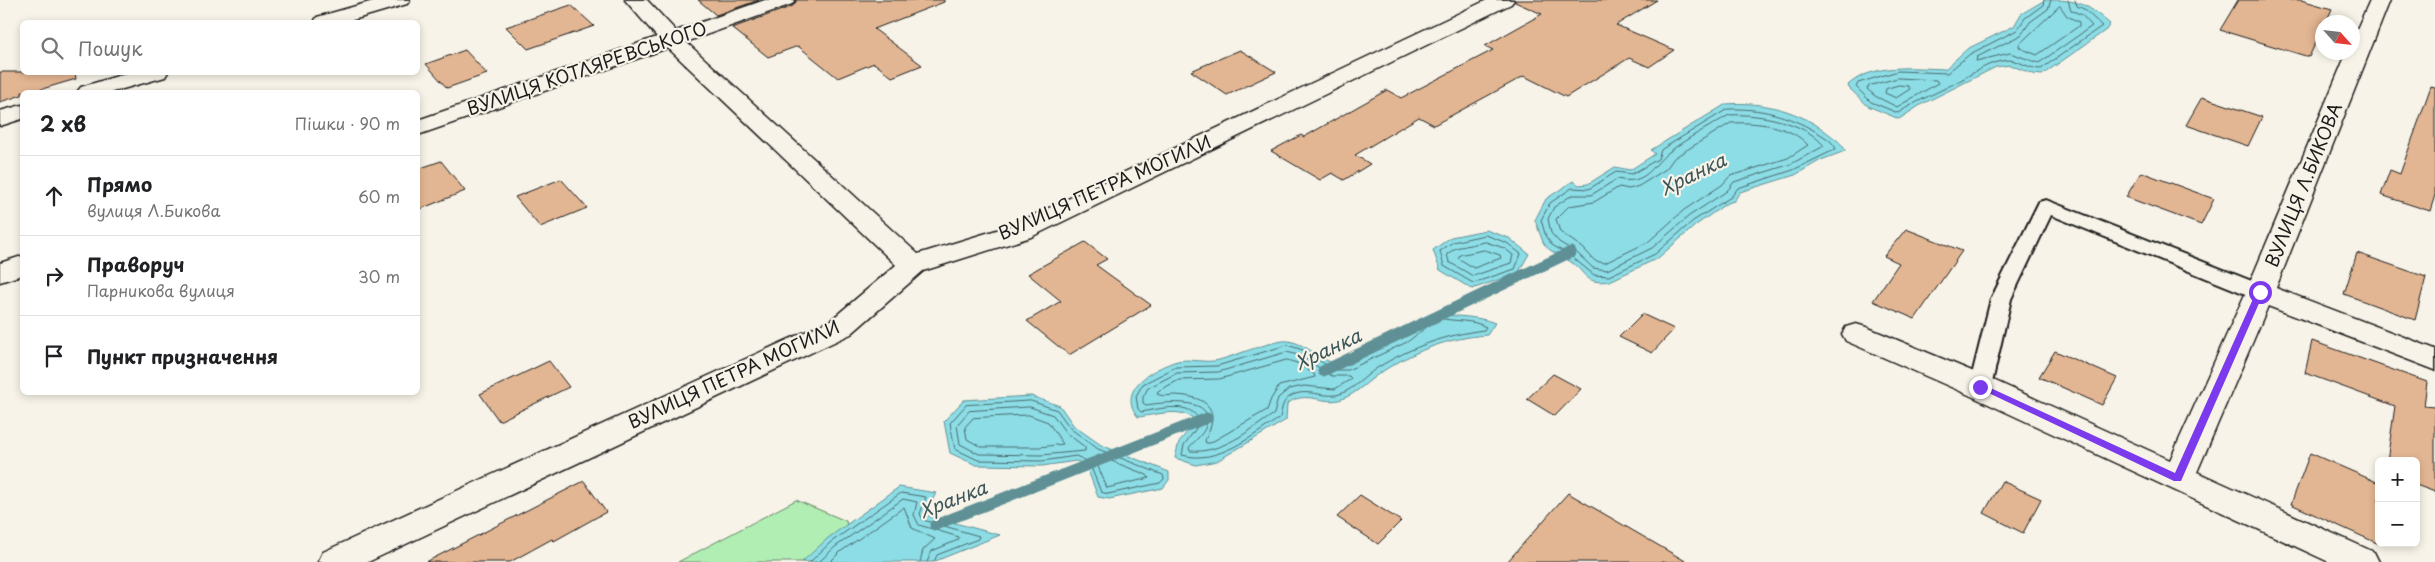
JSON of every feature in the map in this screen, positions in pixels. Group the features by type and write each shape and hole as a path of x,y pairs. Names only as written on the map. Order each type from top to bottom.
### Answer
{"street":[{"path":"332,20 400,0"},
{"path":"635,0 672,40 913,265"},
{"name":"ВУЛИЦЯ КОТЛЯРЕВСЬКОГО","path":"420,127 785,0"},
{"name":"ВУЛИЦЯ ПЕТРА МОГИЛИ","path":"335,562 840,327 913,265 1022,231 1504,0"},
{"name":"ВУЛИЦЯ Л.БИКОВА","path":"2178,478 2260,292 2380,0"},
{"path":"97,90 147,75"},
{"path":"0,119 20,113"},
{"path":"0,273 20,266"},
{"path":"2260,292 2435,360"},
{"path":"1856,334 1980,387 2362,562"}],"lane":[{"path":"1980,387 2001,299 2046,206 2260,292"}],"green space":[{"path":"796,500 846,521 854,562 678,562"}],"water":[{"path":"2045,0 2080,4 2094,11 2110,24 2106,30 2042,75 2033,74 2010,65 1996,67 1922,104 1899,119 1868,106 1849,88 1848,85 1858,78 1882,70 1894,68 1945,69 1967,49 2014,26 2021,14"},
{"path":"1740,103 1767,106 1806,119 1841,143 1845,151 1821,160 1795,175 1740,192 1734,201 1727,203 1696,225 1658,258 1610,281 1590,280 1571,262 1545,245 1535,220 1546,199 1573,181 1579,185 1588,184 1615,167 1630,170 1655,154 1651,150 1726,104"},
{"path":"1486,230 1509,238 1529,254 1518,273 1472,289 1440,270 1433,250 1451,237"},
{"path":"1438,313 1495,323 1487,335 1458,339 1431,347 1405,358 1342,399 1328,401 1301,398 1294,400 1287,404 1286,420 1217,461 1196,465 1175,458 1179,442 1196,421 1190,416 1169,413 1138,417 1132,407 1131,398 1139,382 1156,370 1174,362 1185,360 1214,361 1265,345 1288,341 1303,346 1332,363 1347,365 1405,337"},
{"path":"1031,396 1060,406 1074,426 1101,445 1169,472 1169,480 1163,488 1109,499 1098,497 1086,465 1076,461 1042,466 976,465 950,453 944,421 964,400"},
{"path":"899,487 936,493 925,515 1000,535 933,562 802,562 828,538"}],"building":[{"path":"698,0 759,0 716,15"},
{"path":"797,0 944,0 944,2 874,29 922,65 892,77 874,63 838,78 798,46 768,57 732,28 793,6"},
{"path":"1516,0 1657,0 1616,25 1674,50 1649,67 1629,58 1566,97 1524,76 1434,125 1419,117 1355,155 1370,164 1344,180 1332,173 1320,180 1271,151 1301,135 1304,137 1387,90 1401,98 1493,50 1485,46 1542,14 1515,2"},
{"path":"2238,0 2301,0 2332,9 2329,15 2315,15 2315,44 2309,57 2220,30"},
{"path":"571,5 594,26 528,49 506,27"},
{"path":"465,50 487,74 447,88 426,64"},
{"path":"1240,50 1276,72 1227,95 1191,71"},
{"path":"0,72 20,72 20,75 75,75 76,79 39,90 20,90 20,96 0,102"},
{"path":"2431,86 2435,87 2435,195 2430,211 2381,195 2390,170 2400,174"},
{"path":"2202,97 2262,117 2248,146 2186,125"},
{"path":"441,161 465,191 420,209 420,168"},
{"path":"2141,172 2214,199 2201,225 2126,197"},
{"path":"561,179 587,208 540,227 515,197"},
{"path":"1906,229 1962,251 1915,319 1873,301 1899,263 1884,256"},
{"path":"1085,242 1107,259 1096,265 1151,305 1069,355 1027,321 1061,301 1028,274"},
{"path":"2357,253 2426,277 2415,320 2344,294"},
{"path":"1642,314 1674,329 1652,353 1619,337"},
{"path":"2312,341 2427,382 2424,406 2435,407 2435,492 2420,486 2420,457 2388,457 2395,406 2305,373"},
{"path":"2055,351 2117,378 2102,405 2039,377"},
{"path":"549,361 569,387 499,421 480,394"},
{"path":"1553,374 1581,389 1555,416 1527,399"},
{"path":"2310,453 2375,481 2375,542 2291,504"},
{"path":"584,481 606,512 554,541 552,539 510,562 426,562"},
{"path":"2002,481 2041,499 2023,533 1984,513"},
{"path":"1568,493 1687,562 1507,562"},
{"path":"1360,495 1401,521 1378,544 1337,517"}],"waterway":[{"name":"Хранка","path":"1323,371 1571,252"},
{"name":"Хранка","path":"935,525 1207,418"}],"route":[{"path":"1980,387 2178,478 2260,292"}]}
